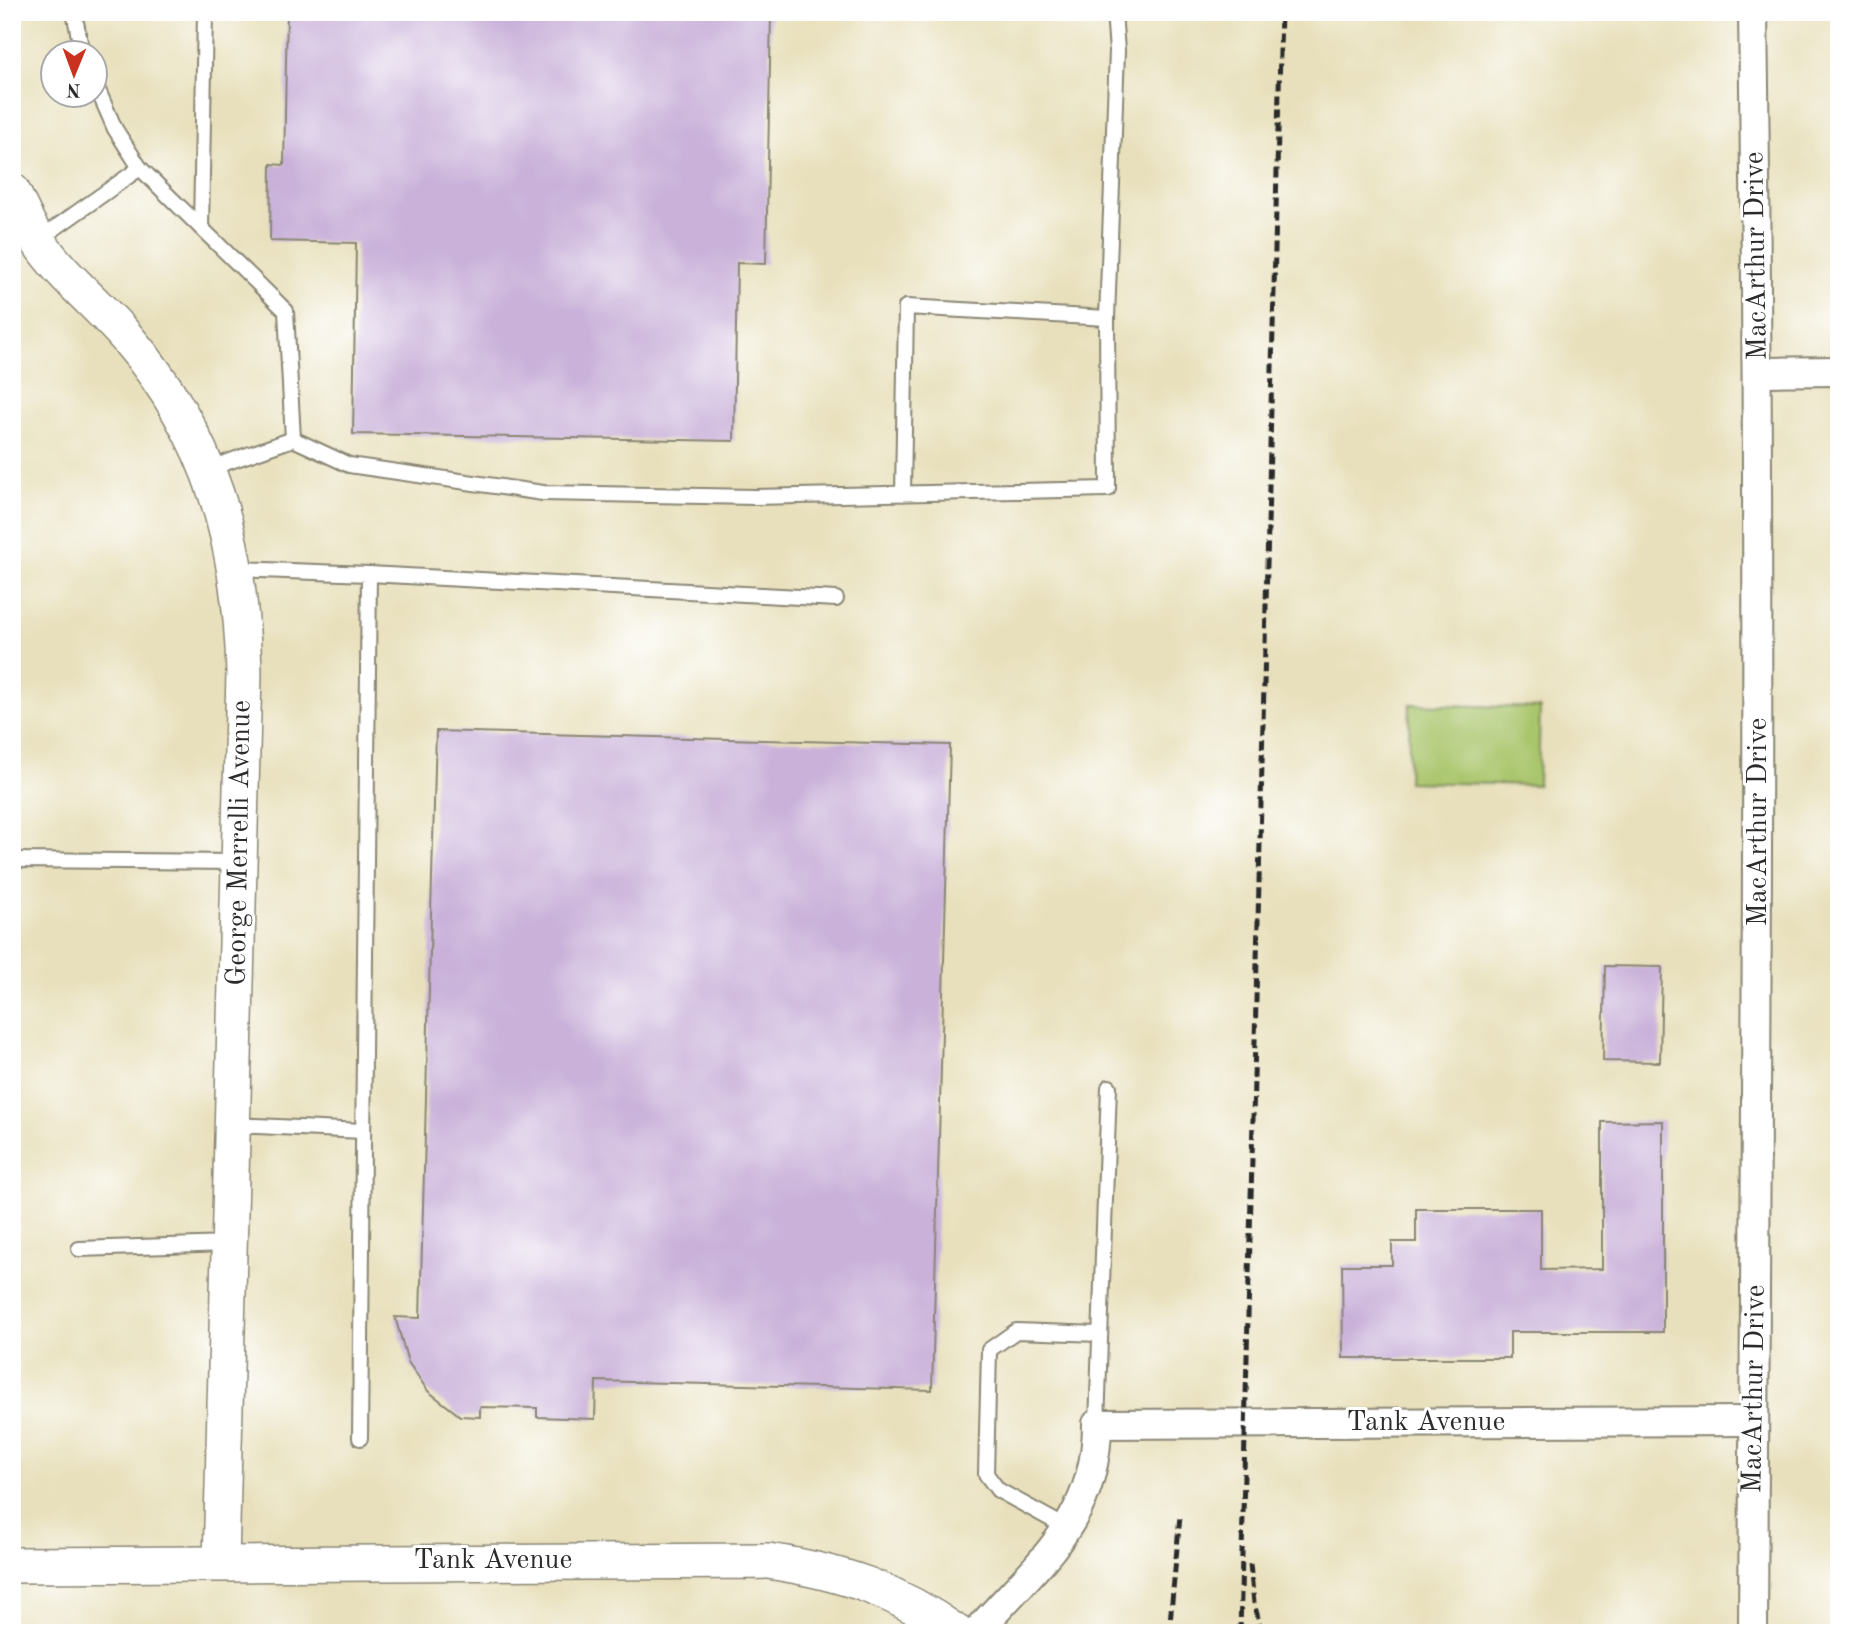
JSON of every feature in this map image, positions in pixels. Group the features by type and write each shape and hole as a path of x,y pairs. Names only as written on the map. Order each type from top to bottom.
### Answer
{"street":[{"name":"MacArthur Drive","path":"1753,12 1759,372 1760,852 1753,1633"},
{"name":"George Merrelli Avenue","path":"12,191 37,240 127,338 152,370 192,434 223,508 236,569 244,673 221,1563"},
{"path":"1759,372 1839,371"},
{"name":"Tank Avenue","path":"1097,1424 1754,1421"},
{"path":"976,1633 1067,1528 1091,1483 1097,1449 1097,1424"},
{"name":"Tank Avenue","path":"12,1565 768,1561 824,1569 879,1587 928,1613 957,1633"}],"lane":[{"path":"74,12 79,38"},
{"path":"201,228 205,12"},
{"path":"208,469 293,439 349,465 543,493 755,497 1108,489 1107,318 1117,51 1114,12"},
{"path":"106,108 115,129 140,168 286,311 293,439"},
{"path":"37,240 140,168"},
{"path":"903,494 906,307 1107,318"},
{"path":"236,569 836,599"},
{"path":"360,1438 369,574"},
{"path":"12,860 239,862"},
{"path":"1097,1424 1109,1087"},
{"path":"233,1125 363,1131"},
{"path":"79,1249 230,1244"},
{"path":"1067,1528 998,1490 986,1474 989,1350 1016,1331 1099,1334"}],"green space":[{"path":"1410,704 1540,708 1538,785 1408,782"}],"building":[{"path":"287,12 771,12 766,264 737,263 734,441 353,434 356,243 270,241 271,164 284,165"},
{"path":"436,731 950,745 932,1390 596,1381 595,1419 537,1417 537,1408 480,1407 480,1417 460,1416 428,1391 408,1362 395,1317 420,1318"},
{"path":"1605,966 1662,967 1660,1062 1603,1061"},
{"path":"1663,1121 1663,1332 1510,1332 1510,1358 1343,1358 1342,1265 1392,1265 1392,1242 1416,1242 1416,1209 1541,1209 1541,1270 1602,1269 1602,1122"}],"railway":[{"path":"1240,1633 1281,12"},
{"path":"1169,1633 1180,1516"},
{"path":"1250,1564 1254,1603 1262,1633"}]}
